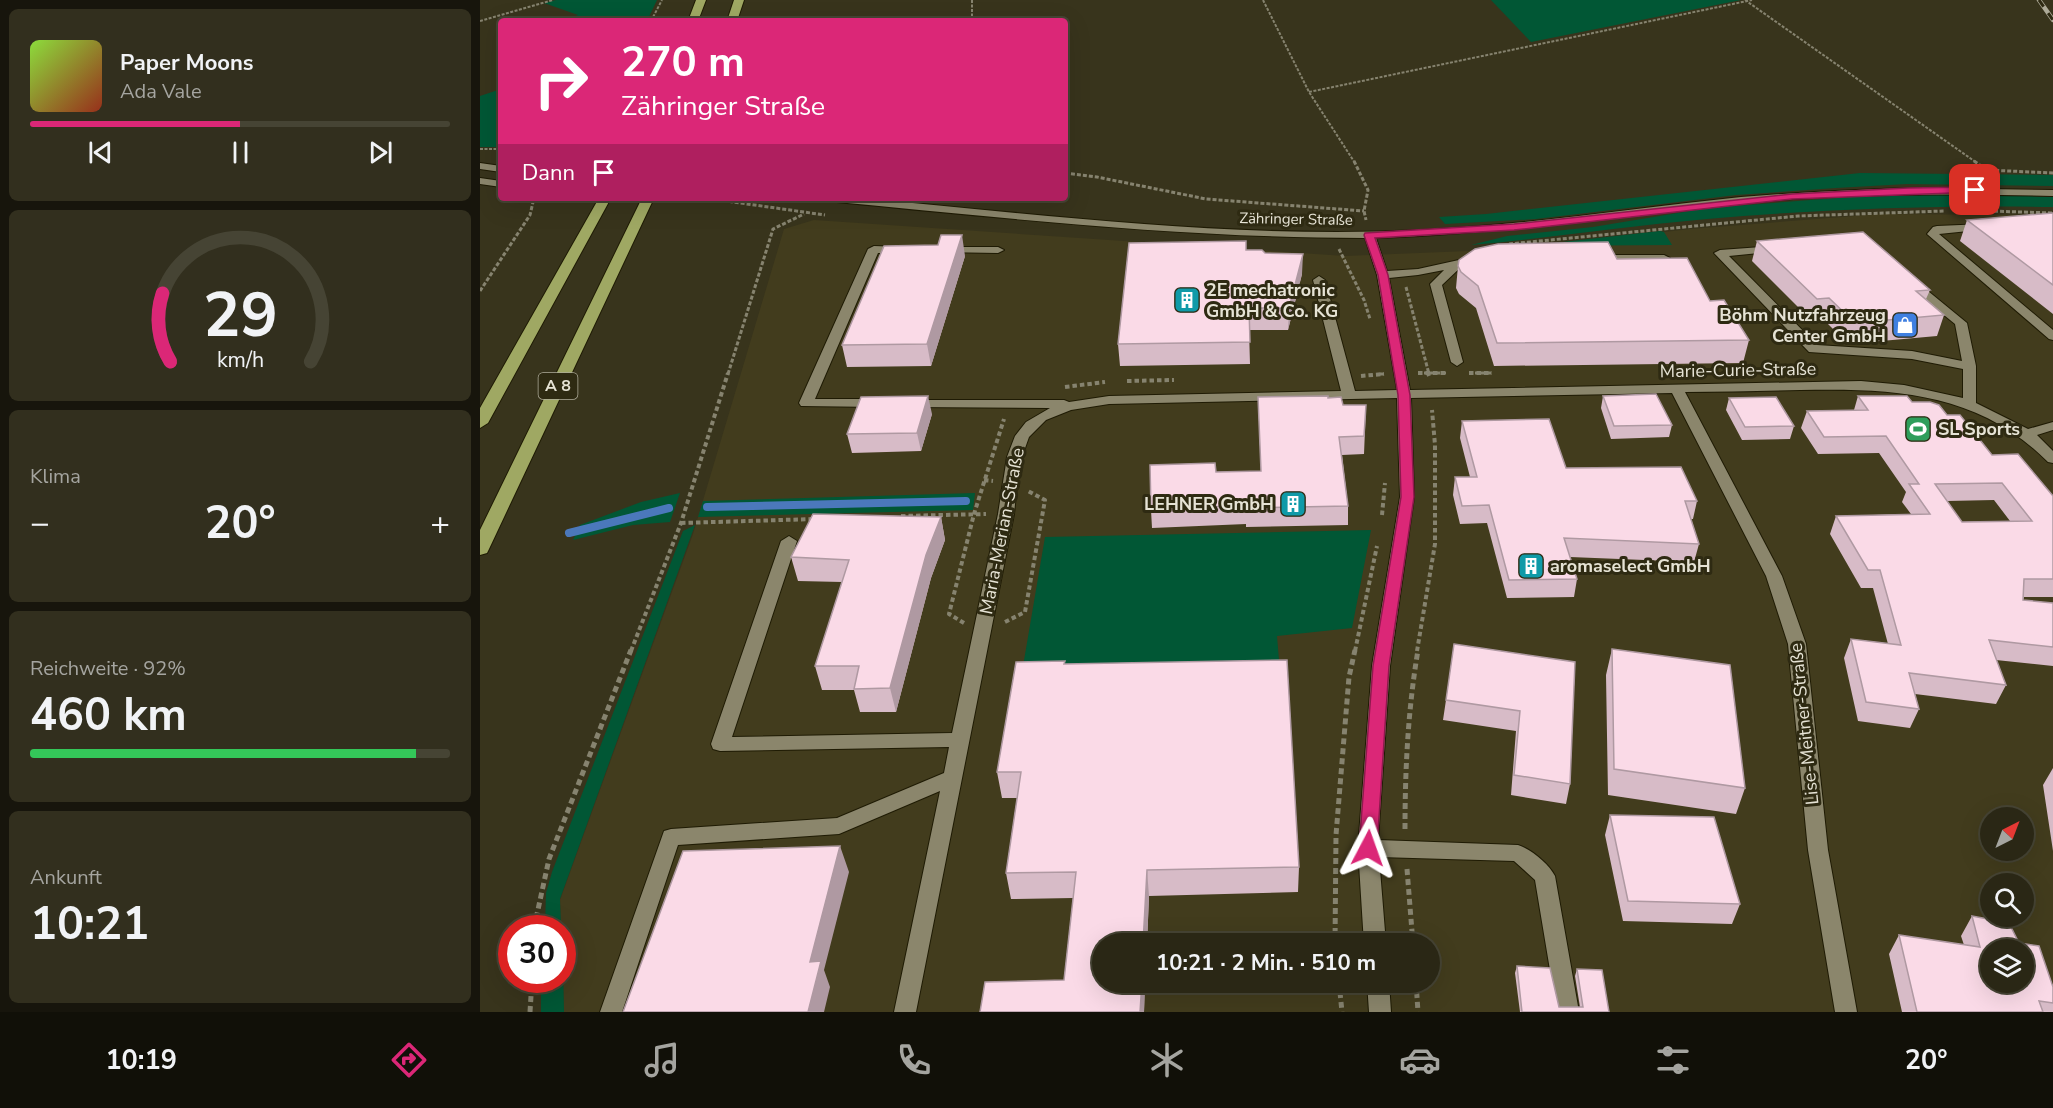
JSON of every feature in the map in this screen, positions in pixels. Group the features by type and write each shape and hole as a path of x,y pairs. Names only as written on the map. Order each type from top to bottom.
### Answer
{"highway":[{"path":"694,18 701,0"},
{"path":"733,18 739,0"},
{"name":"A 8","path":"480,423 603,201"},
{"name":"A 8","path":"480,549 646,201"}],"street":[{"path":"480,166 498,169"},
{"path":"480,181 498,184"},
{"name":"Zähringer Straße","path":"858,201 1170,230 1369,235 1514,227 1710,204 1852,193 1975,190 2053,193"},
{"path":"2001,227 1936,229 1933,234 2053,336"},
{"path":"1369,235 1383,275 1404,395 1407,497 1381,666 1368,848 1374,933"},
{"path":"1790,248 1720,253 1813,349 1911,355 1970,366"},
{"path":"998,250 874,249 806,403 1070,404"},
{"path":"1383,275 1418,272 1494,258"},
{"path":"1581,259 1664,258"},
{"path":"1436,284 1458,263"},
{"path":"1418,272 1436,284 1457,362"},
{"path":"1906,279 1961,323 1970,366 1969,405"},
{"path":"1319,280 1349,395"},
{"name":"Marie-Curie-Straße","path":"1404,395 1861,385 1897,387 1935,394 1969,405 2026,434 2053,459"},
{"name":"Lise-Meitner-Straße","path":"1677,389 1774,576 1797,644 1818,850 1846,1012"},
{"name":"Maria-Merian-Straße","path":"905,1012 1006,514 1015,450 1024,430 1045,414 1070,404 1109,400 1404,395"},
{"path":"2026,434 2053,426"},
{"path":"789,542 720,744 959,740"},
{"path":"611,1012 671,837 839,826 951,778"},
{"path":"1368,848 1518,853 1545,876 1568,1012"},
{"path":"1378,993 1380,1012"}],"path":[{"path":"480,21 553,0"},
{"path":"653,18 662,0"},
{"path":"972,0 972,18"},
{"path":"1263,0 1309,92 1360,170 1368,190 1364,211 1369,235"},
{"path":"1309,92 1752,0"},
{"path":"1745,1 1987,170 2053,172"},
{"path":"480,149 498,149"},
{"path":"1068,173 1206,199 1364,211"},
{"path":"480,291 530,215 533,201"},
{"path":"537,915 549,859 681,523 773,229 805,213"},
{"path":"1337,235 1339,252 1364,300 1370,321"},
{"path":"1402,273 1429,373 1435,445 1435,544 1411,689 1404,770 1406,849 1412,933"},
{"path":"1382,363 1386,395"},
{"path":"1382,517 1386,477"},
{"path":"981,634 1025,612 1044,500 1011,481 984,480"},
{"path":"892,516 1006,514"},
{"path":"681,523 822,519"},
{"path":"1335,933 1336,835 1349,677 1378,538"},
{"path":"530,1012 531,993"},
{"path":"1340,993 1342,1012"},
{"path":"1417,993 1418,1012"}],"shaded area":[{"path":"1880,214 2053,215 2053,1012 564,1012 563,993 576,993 576,915 561,915 560,900 693,534 784,229 814,220 1345,256 1518,249 1690,229"}],"green space":[{"path":"556,0 657,0 648,18 570,18 578,15 544,3"},
{"path":"1491,0 1741,0 1531,42"},
{"path":"498,90 498,147 480,147 480,96"},
{"path":"1860,173 2053,175 2053,186 1907,184 1736,195 1536,219 1445,224 1439,217 1486,214"},
{"path":"1981,194 2053,197 2053,207 1923,207 1793,213 1677,222 1471,245 1507,236 1593,227 1708,208 1849,197"},
{"path":"1664,232 1672,245 1527,246"},
{"path":"680,493 670,522 633,525 573,540 580,525 641,502"},
{"path":"975,493 973,510 698,517 703,501"},
{"path":"695,525 560,899 561,915 545,915 546,893 552,872 683,531"},
{"path":"1371,530 1352,628 1277,636 1280,672 1021,678 1045,537"},
{"path":"541,993 564,993 564,1012 541,1012"}],"building":[{"path":"2053,213 2053,285 1967,220"},
{"path":"1863,232 1930,290 1916,291 1944,315 1855,323 1829,298 1817,299 1757,241"},
{"path":"941,235 962,235 927,344 842,345 884,246 938,245"},
{"name":"2E mechatronic GmbH & Co. KG","path":"1246,241 1246,250 1303,254 1289,308 1249,308 1250,342 1118,344 1129,243"},
{"path":"1608,242 1617,259 1687,258 1710,301 1724,300 1749,340 1497,343 1478,286 1461,272 1458,266 1459,260 1475,249 1498,244"},
{"path":"1656,394 1672,425 1614,426 1603,396"},
{"path":"928,396 917,433 847,434 861,397"},
{"path":"1328,396 1328,398 1341,397 1343,405 1366,405 1364,436 1339,437 1348,506 1246,508 1246,505 1151,510 1150,465 1215,463 1216,472 1261,471 1258,397"},
{"path":"1858,396 1907,396 1912,402 1930,402 1939,405 1947,415 1960,415 1992,455 2018,454 2053,496 2053,579 2024,579 2023,600 2053,603 2053,647 1989,640 2006,685 1909,673 1919,709 1866,702 1851,639 1901,645 1880,570 1868,570 1836,516 1930,514 1909,484 1919,484 1886,436 1824,437 1807,411 1868,410","holes":["2002,483 2032,521 1962,522 1935,484"]},
{"path":"1776,397 1794,426 1745,427 1729,398"},
{"path":"1549,419 1566,468 1681,467 1697,501 1685,501 1699,544 1564,538 1577,579 1509,580 1489,505 1462,506 1455,477 1477,477 1462,421"},
{"path":"813,514 941,517 926,555 890,688 854,689 859,666 815,666 849,560 791,557"},
{"path":"1454,644 1575,662 1570,784 1514,775 1520,711 1446,700"},
{"path":"1612,649 1730,665 1745,788 1614,769"},
{"path":"1287,660 1299,867 1147,870 1144,933 1092,933 1092,993 1141,993 1140,1012 980,1012 985,982 1064,980 1076,872 1006,873 1021,772 997,772 1016,662 1065,661 1064,664"},
{"path":"1610,815 1714,817 1740,904 1628,901"},
{"path":"840,846 810,962 821,961 808,1012 623,1012 683,851"},
{"path":"1972,916 1980,918 1980,927 2011,927 2017,939 1980,939 1980,947"},
{"path":"1899,935 1980,947 1980,993 2034,993 2034,945 2039,946 2053,987 2053,1003 2039,1001 2043,1012 1917,1012"},
{"path":"1517,966 1550,968 1559,1007 1583,1007 1577,969 1602,970 1609,1012 1522,1012"}],"waterway":[{"path":"707,507 966,501"},
{"path":"569,533 669,508"}],"railway":[{"path":"2039,0 2053,20"}],"place":[{"name":"2E mechatronic GmbH & Co. KG","path":"1187,300"},
{"name":"Böhm Nutzfahrzeug Center GmbH","path":"1905,325"},
{"name":"SL Sports","path":"1918,429"},
{"name":"LEHNER GmbH","path":"1293,504"},
{"name":"aromaselect GmbH","path":"1531,566"}],"route":[{"path":"1368,848 1381,666 1407,497 1404,395 1383,275 1369,235 1454,232 1581,221 1792,196 1908,190 1975,190"}]}
